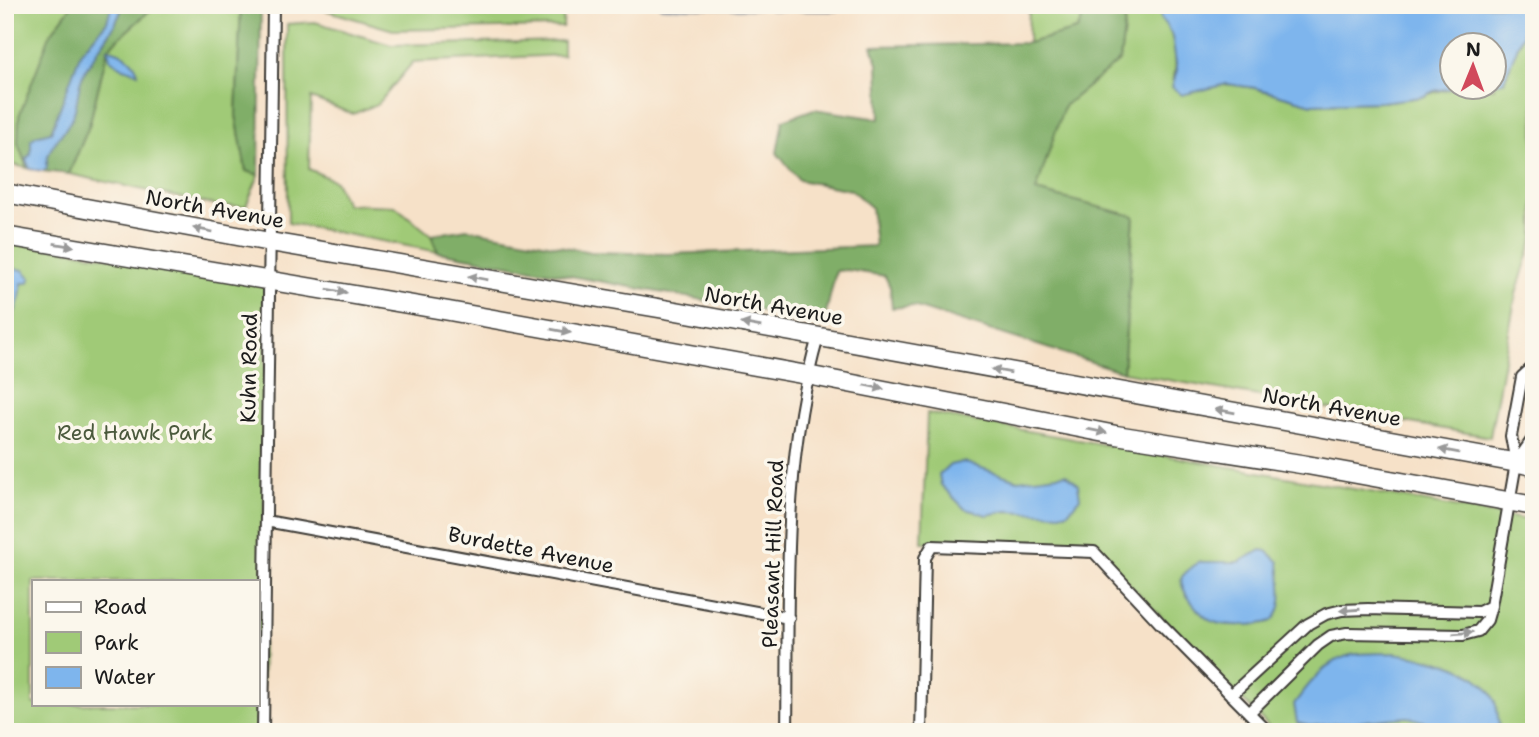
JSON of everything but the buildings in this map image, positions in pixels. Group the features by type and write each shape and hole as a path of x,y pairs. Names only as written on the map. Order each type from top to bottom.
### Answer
{"main road":[{"name":"North Avenue","path":"5,193 1525,464"},
{"path":"5,236 269,279 807,375 1116,435 1307,465 1534,506"}],"street":[{"name":"Kuhn Road","path":"263,732 273,5"},
{"name":"Pleasant Hill Road","path":"787,732 790,506 807,375 818,337"},
{"path":"1525,464 1511,436 1522,377 1534,366"},
{"path":"1249,713 1318,645 1331,636 1347,633 1463,635 1478,631 1487,620 1509,502 1534,437"},
{"name":"Burdette Avenue","path":"266,521 789,618"},
{"path":"921,732 925,558 932,546 1094,551 1160,623 1268,732"},
{"path":"1231,695 1308,624 1326,614 1342,610 1479,612 1490,606"},
{"path":"1418,610 1418,634"}],"green space":[{"path":"5,5 72,5 50,35 18,143 27,168 5,163"},
{"path":"72,5 112,5 107,22 81,52 51,132 36,136 31,154 26,159 30,169 27,168 18,143 19,116 50,35"},
{"path":"123,5 156,5 108,48 89,126 69,174 42,171 47,168 51,148 73,115 82,77 115,24"},
{"path":"156,5 241,5 236,115 246,171 259,175 246,206 219,206 69,174 89,126 108,48"},
{"path":"241,5 261,5 259,175 246,171 236,115"},
{"path":"308,5 564,5 563,27 393,30"},
{"path":"1029,5 1089,5 1077,30 1028,43"},
{"path":"1089,5 1127,5 1120,60 1064,106 1036,191 1134,216 1123,372 913,306 892,308 890,287 885,276 847,270 836,271 824,322 438,252 431,235 467,229 591,252 668,254 875,246 871,207 851,190 799,180 777,153 783,120 814,109 880,119 878,63 872,46 1028,43 1077,30"},
{"path":"1127,5 1167,5 1161,10 1162,16 1170,31 1174,49 1173,79 1182,94 1227,84 1255,88 1312,104 1381,102 1422,97 1438,91 1438,102 1508,102 1508,71 1534,5 1534,237 1516,294 1490,437 1123,372 1134,217 1035,191 1064,106 1120,60"},
{"path":"315,22 391,45 563,41 563,55 413,62 378,104 353,114 311,98 309,169 335,181 346,204 395,206 431,235 438,252 288,223 287,24"},
{"name":"Red Hawk Park","path":"5,239 266,285 262,732 5,732"},
{"path":"927,413 1534,521 1534,732 1274,732 1093,547 922,542"}],"water":[{"path":"112,5 123,5 82,77 73,115 51,148 47,168 42,171 30,169 26,159 31,154 31,140 51,132 81,52 107,22"},
{"path":"759,5 759,9 660,7"},
{"path":"770,5 838,5 838,11 770,10"},
{"path":"1167,5 1534,5 1508,71 1508,32 1438,32 1438,90 1422,97 1381,102 1312,104 1255,88 1227,84 1182,95 1172,87 1177,70 1172,35 1161,18 1161,10"},
{"path":"108,49 127,57 138,73 110,59"},
{"path":"12,268 23,270 31,278 28,283 22,283 5,342 6,271"},
{"path":"963,462 1018,480 1066,474 1078,484 1080,498 1068,512 1060,514 1007,511 987,515 965,509 941,485 939,475 950,465"},
{"path":"1261,550 1267,551 1279,562 1282,593 1277,615 1272,621 1250,625 1211,621 1187,595 1181,582 1183,575 1198,562 1239,562"},
{"path":"1395,653 1448,664 1472,675 1493,696 1499,726 1483,732 1446,728 1408,717 1311,726 1297,723 1294,704 1312,681 1334,662 1351,655"}]}
